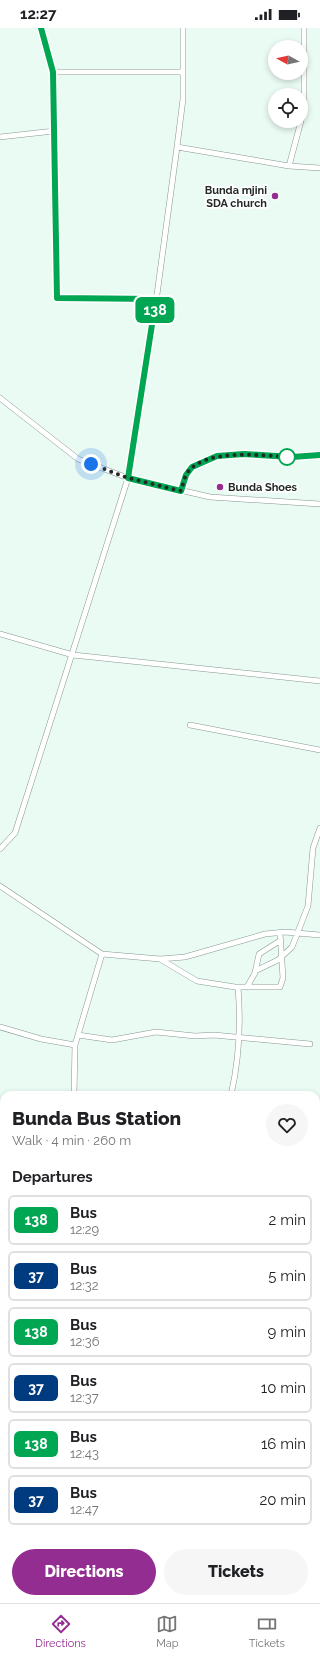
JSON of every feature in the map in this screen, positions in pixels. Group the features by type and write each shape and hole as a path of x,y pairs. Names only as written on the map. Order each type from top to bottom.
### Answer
{"street":[{"path":"41,28 53,72 57,298 156,299"},
{"path":"0,849 16,833 128,478 156,299 183,99 183,28"},
{"path":"304,28 304,88"},
{"path":"53,72 183,72"},
{"path":"289,166 299,128"},
{"path":"0,137 54,131"},
{"path":"177,147 289,166 320,168"},
{"path":"0,398 78,459 128,478 210,497 320,504"},
{"path":"181,491 186,475 192,467 217,456 244,454 292,457 320,455"},
{"path":"0,634 73,655 127,662 320,681"},
{"path":"190,725 320,750"},
{"path":"255,971 278,960 292,946 308,906 313,848 320,828"},
{"path":"0,886 102,954 160,959 185,957 265,934 296,933 320,935"},
{"path":"160,959 197,981 238,987 280,987 283,978 280,933"},
{"path":"247,987 255,971 259,954 281,940"},
{"path":"74,1091 75,1045 102,954"},
{"path":"232,1091 236,1076 239,1038 240,1017 238,987"},
{"path":"0,1026 41,1040 75,1045"},
{"path":"78,1035 112,1040 156,1032 195,1036 214,1035 310,1044"}],"bus line":[{"name":"138","path":"41,28 53,72 57,298 156,299 128,478 181,491 186,475 192,467 217,456 244,454 292,457 320,455"}],"place":[{"name":"Bunda mjini SDA church","path":"275,196"},
{"name":"Bunda Shoes","path":"220,487"}],"route":[{"path":"91,464 128,478 181,491 186,475 192,467 217,456 244,454 292,457 287,457"}]}
